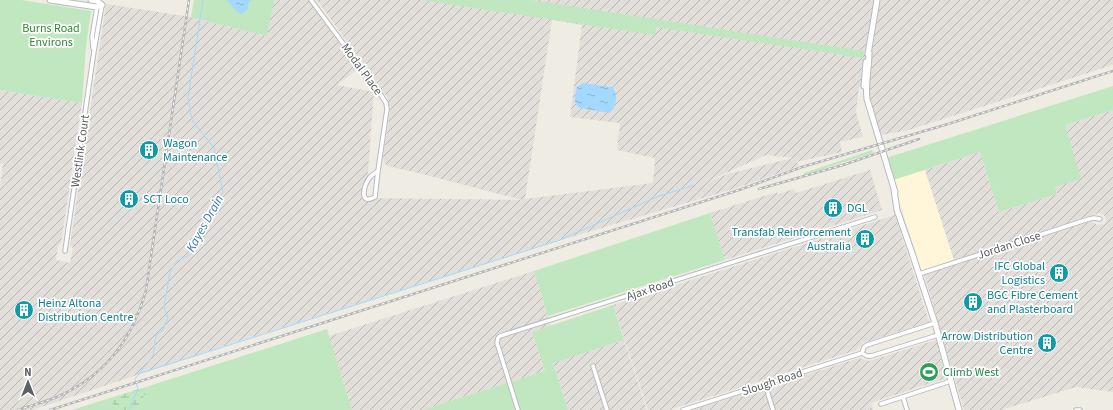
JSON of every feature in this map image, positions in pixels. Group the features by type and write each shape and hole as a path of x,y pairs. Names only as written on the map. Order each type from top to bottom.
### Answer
{"main road":[{"path":"50,0 99,3"},
{"path":"91,0 99,3"},
{"path":"877,0 869,53 866,87 868,104 911,241 912,253 935,324 959,410"}],"street":[{"name":"Modal Place","path":"311,0 386,103 386,116 375,198"},
{"name":"Westlink Court","path":"65,251 94,51 99,3"},
{"path":"378,171 370,178 364,189 363,195 370,199 381,198"},
{"name":"Ajax Road","path":"518,410 497,343 500,336 875,217"},
{"name":"Jordan Close","path":"919,274 1089,219 1100,219"},
{"name":"Slough Road","path":"683,410 862,353 864,348 868,345 935,324"},
{"name":"Slough Road","path":"862,353 867,356 871,356 938,335"},
{"path":"593,366 606,410"},
{"path":"881,404 951,381"},
{"path":"765,384 773,410"},
{"path":"903,397 907,410"}],"shaded area":[{"path":"273,0 308,0 358,69 337,85 374,92 366,198 523,200 387,166 383,157 390,112 387,97 317,0 1113,0 1113,65 909,130 876,136 863,88 859,87 856,112 863,137 840,142 842,152 797,162 799,166 740,187 541,246 233,343 32,410 0,410 0,188 3,163 0,164 0,90 82,103 61,243 58,246 56,260 70,263 73,248 70,245 106,4 191,17 267,36","holes":["552,20 582,25 570,117 620,123 617,150 655,158 653,183 525,199","766,155 793,158 731,173 708,181"]},
{"path":"1113,110 1113,392 1076,387 1001,410 964,410 924,274 1091,221 1098,225 1103,224 1105,223 1106,219 1104,215 1099,213 954,260 925,170 980,152 999,212 1057,194 1055,187 1065,125"},
{"path":"870,170 882,210 725,260 710,213 777,192 778,194 794,189 796,193"},
{"path":"925,170 954,260 921,271 893,180"},
{"path":"895,215 929,322 863,343 857,350 669,410 648,410 613,305"},
{"path":"534,271 551,326 532,332 545,371 422,410 352,410 329,336"},
{"path":"624,340 647,410 568,410 553,362"},
{"path":"936,340 946,378 871,403 873,410 693,410 859,358 869,361"}],"green space":[{"name":"Burns Road Environs","path":"0,0 21,0 91,11 86,46 82,103 0,90"},
{"path":"194,0 274,0 267,36 191,17"},
{"path":"421,0 531,0 864,51 863,58 656,27 655,35"},
{"path":"1113,86 1113,110 1065,125 1081,179 1055,187 1057,194 999,212 980,152 893,180 886,158"},
{"path":"872,150 873,153 804,175 804,173"},
{"path":"710,213 725,260 548,316 534,271"},
{"path":"613,305 624,340 553,363 568,410 422,410 545,371 532,332"},
{"path":"327,329 352,410 137,410 149,386"},
{"path":"149,386 137,410 119,410 107,399"},
{"path":"107,399 119,410 72,410"}],"water":[{"path":"226,0 252,0 249,2 248,9 242,14 237,12"},
{"path":"583,83 612,87 616,93 616,100 612,111 609,113 580,108 577,106 575,99 577,87"}],"waterway":[{"name":"Kayes Drain","path":"129,410 138,389 135,379 153,356 156,335 162,331 168,318 164,307 170,272 177,261 191,254 223,192 214,148 192,120 188,98 203,0"},
{"path":"138,374 560,240 659,196 695,185"}],"railway":[{"path":"18,410 59,396 91,377 104,366 115,353 134,324 146,290 189,0"},
{"path":"50,410 739,190 802,167 948,124 1113,71"},
{"path":"759,189 843,165 919,139"}],"place":[{"name":"Wagon Maintenance","path":"149,150"},
{"name":"SCT Loco","path":"129,199"},
{"name":"DGL","path":"833,208"},
{"name":"Transfab Reinforcement Australia","path":"865,239"},
{"name":"IFC Global Logistics","path":"1059,273"},
{"name":"BGC Fibre Cement and Plasterboard","path":"973,302"},
{"name":"Heinz Altona Distribution Centre","path":"24,310"},
{"name":"Arrow Distribution Centre","path":"1047,343"},
{"name":"Climb West","path":"929,372"}]}
